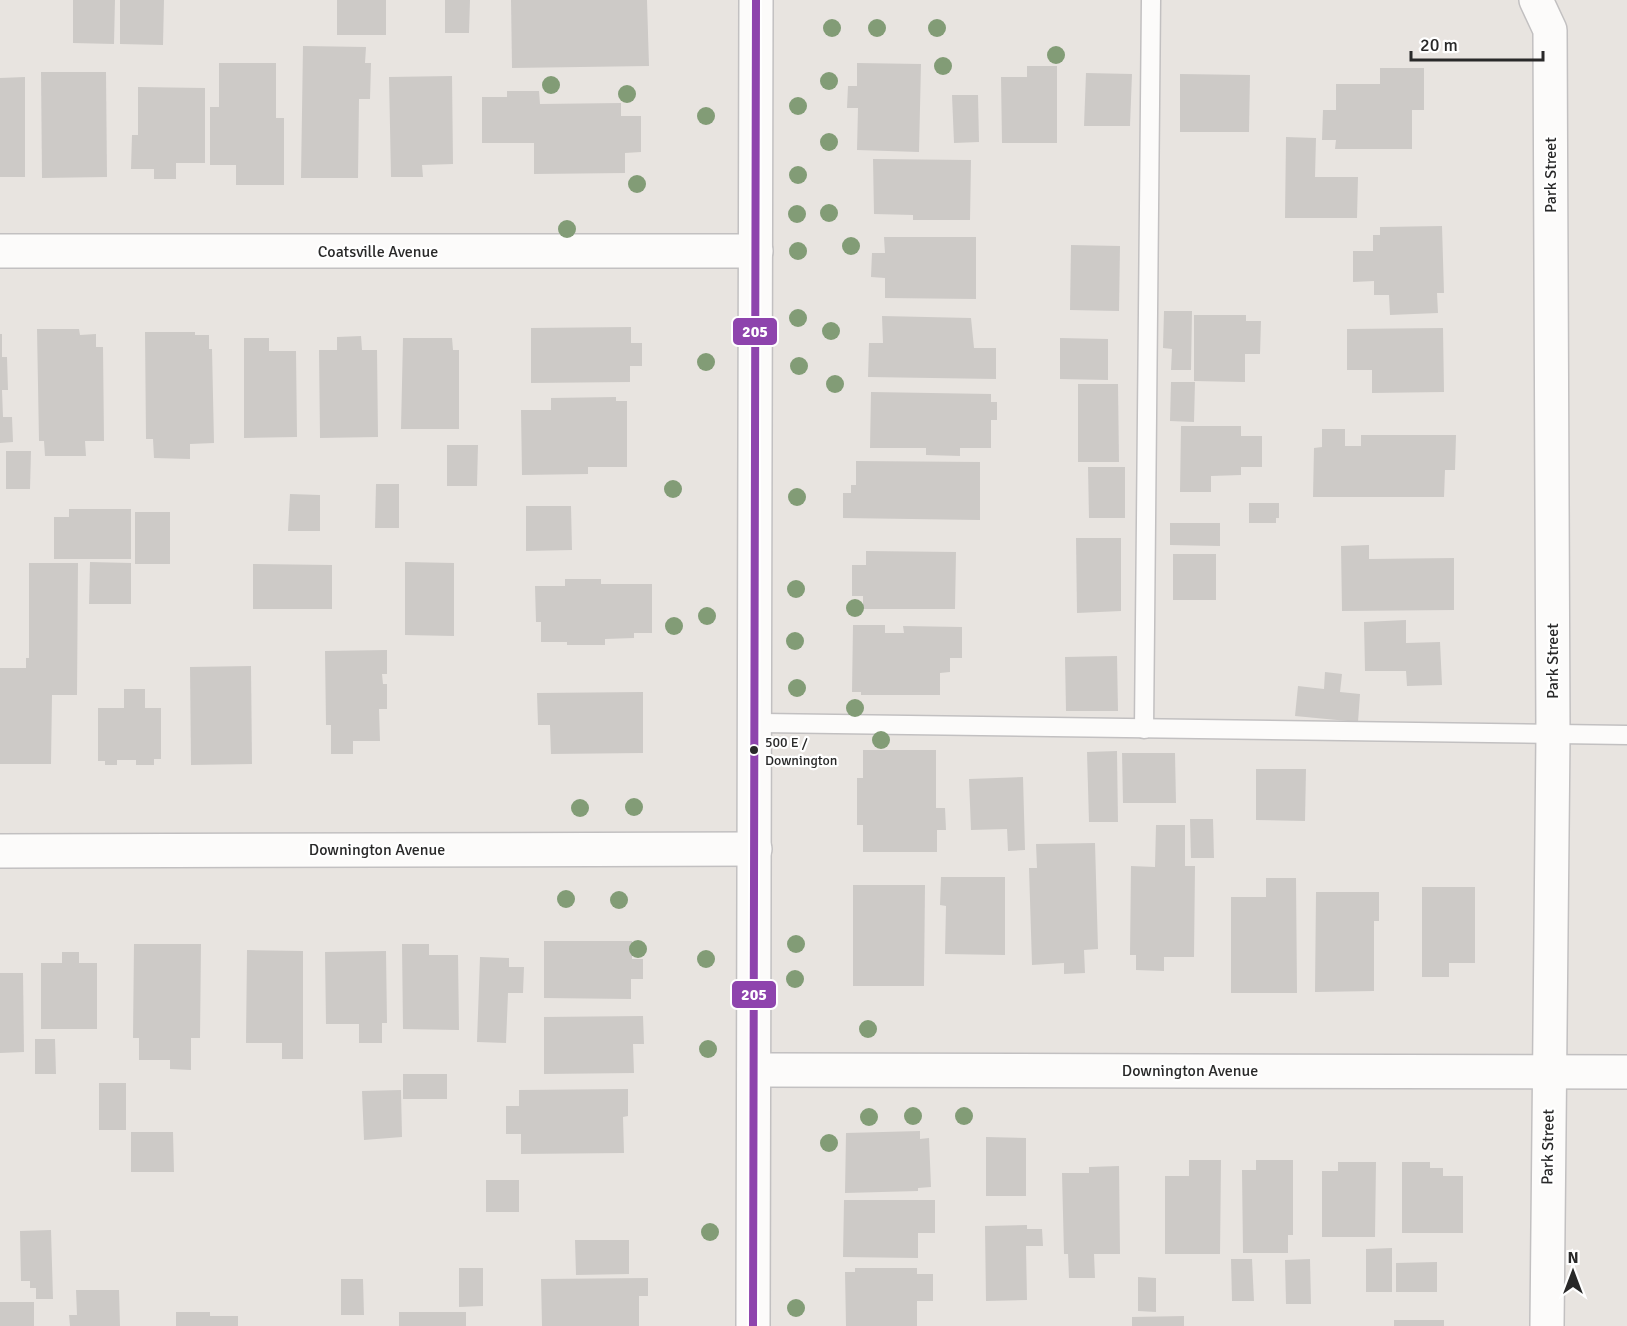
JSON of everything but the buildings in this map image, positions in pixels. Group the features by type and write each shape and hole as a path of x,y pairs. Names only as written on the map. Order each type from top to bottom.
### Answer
{"street":[{"path":"753,1326 756,0"},
{"name":"Park Street","path":"1536,0 1550,30 1553,735 1547,1326"},
{"name":"Coatsville Avenue","path":"0,251 756,251"},
{"name":"Downington Avenue","path":"0,850 754,849"},
{"name":"Downington Avenue","path":"754,1070 1627,1072"}],"lane":[{"path":"1144,729 1151,0"},
{"path":"754,723 1627,735"}],"transit line":[{"name":"205","path":"753,1326 756,0"}],"place":[{"name":"500 E / Downington","path":"754,750"}]}
